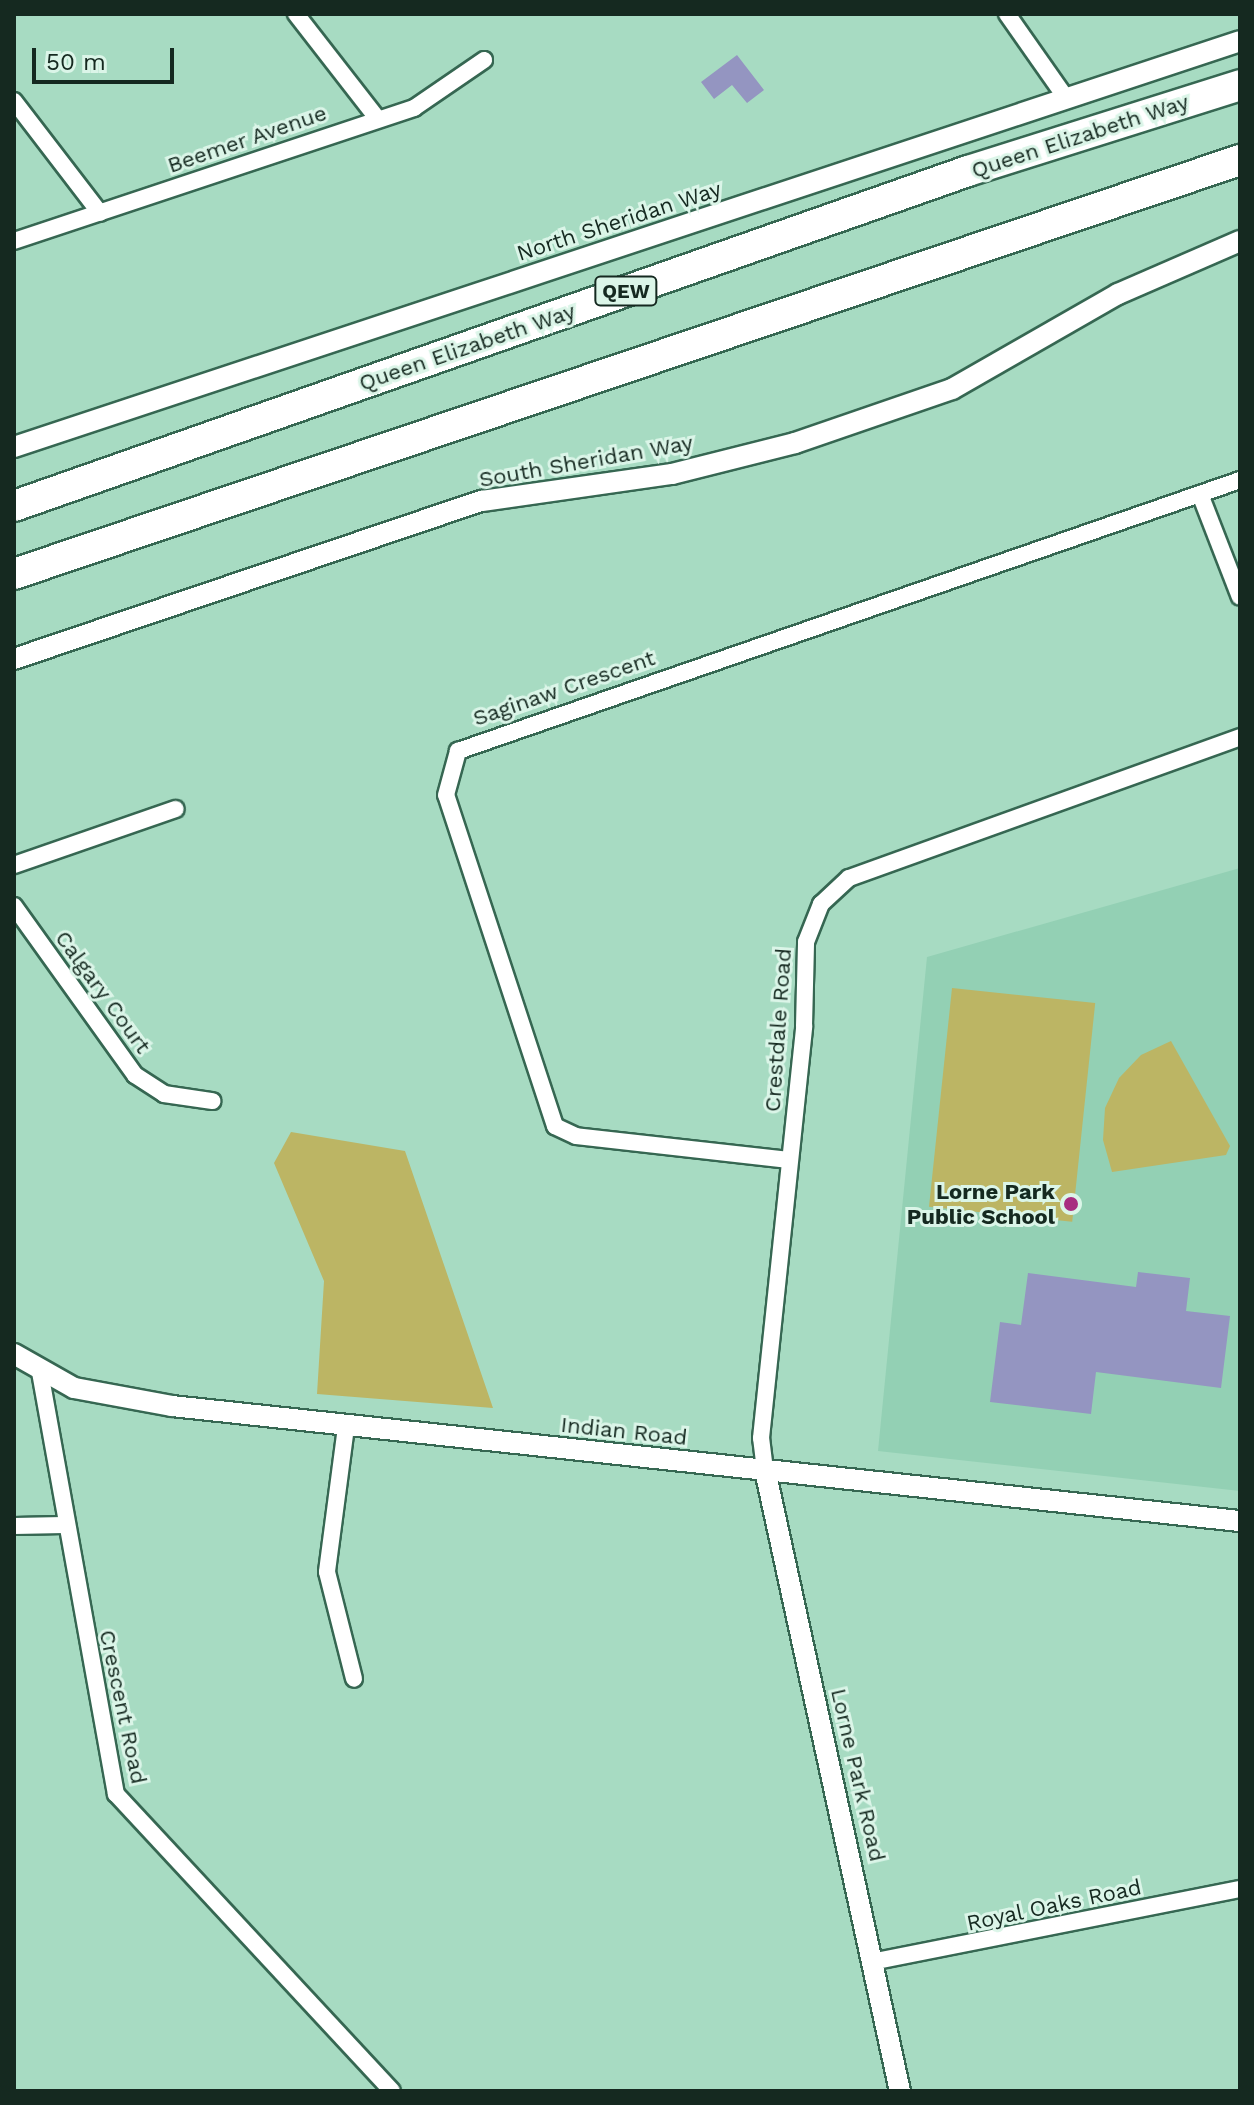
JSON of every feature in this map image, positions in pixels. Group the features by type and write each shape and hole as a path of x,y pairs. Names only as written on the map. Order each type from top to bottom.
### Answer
{"highway":[{"name":"Queen Elizabeth Way","path":"14,506 968,171 1240,85"},
{"path":"14,574 1240,160"}],"street":[{"path":"296,14 377,118"},
{"path":"1007,14 1066,98"},
{"name":"North Sheridan Way","path":"14,447 1240,41"},
{"name":"Beemer Avenue","path":"14,241 414,108 484,60"},
{"path":"14,101 100,213"},
{"name":"South Sheridan Way","path":"14,659 482,501 656,477 795,443 952,389 1118,294 1240,241"},
{"name":"Saginaw Crescent","path":"789,1160 576,1136 555,1126 446,795 458,751 1240,480"},
{"path":"1200,494 1240,597"},
{"name":"Crestdale Road","path":"765,1470 761,1438 789,1160 806,942 833,887 1240,737"},
{"path":"14,865 176,809"},
{"name":"Calgary Court","path":"14,906 135,1075 164,1094 212,1101"},
{"name":"Indian Road","path":"14,1354 40,1372 74,1388 172,1406 1240,1521"},
{"name":"Crescent Road","path":"40,1372 64,1525 116,1794 392,2091"},
{"path":"346,1427 327,1572 354,1679"},
{"name":"Lorne Park Road","path":"765,1470 876,1961 900,2091"},
{"path":"14,1526 64,1525"},
{"name":"Royal Oaks Road","path":"876,1961 1240,1889"}],"shaded area":[{"name":"Lorne Park Public School","path":"1240,868 1240,1491 878,1451 927,957"},
{"path":"952,988 1095,1003 1072,1222 929,1207"},
{"path":"1171,1041 1230,1146 1226,1155 1112,1172 1103,1140 1105,1108 1119,1078 1141,1055"},
{"path":"291,1132 405,1151 493,1408 317,1394 324,1281 274,1163"}],"building":[{"path":"737,55 764,90 747,103 732,85 714,99 701,82"},
{"path":"1138,1272 1190,1278 1186,1311 1230,1316 1221,1388 1096,1372 1091,1414 990,1402 1000,1322 1021,1325 1028,1273 1136,1287"}],"place":[{"name":"Lorne Park Public School","path":"1071,1204"}]}
